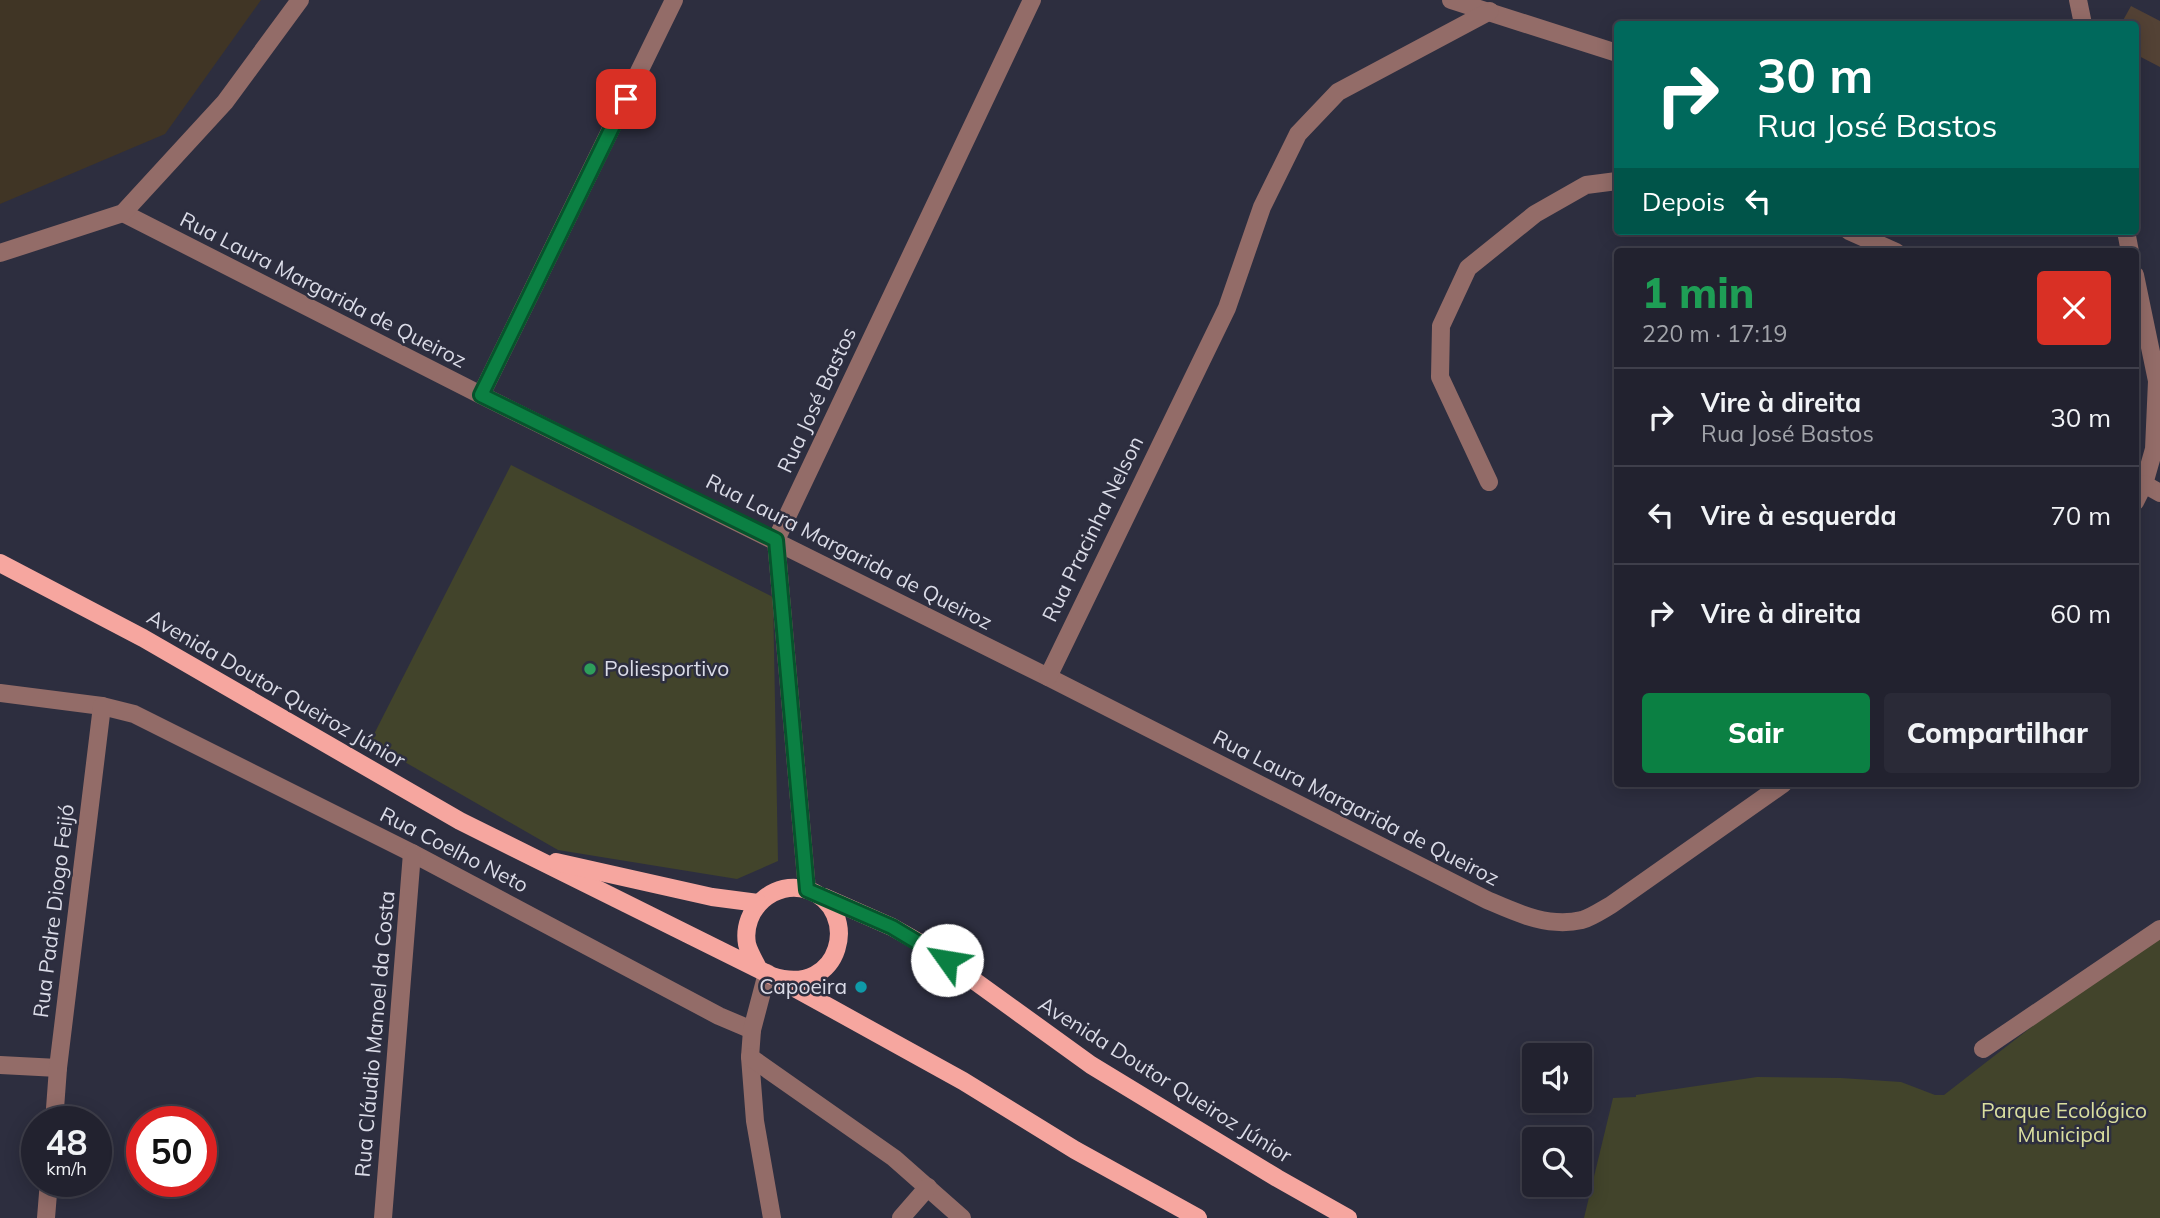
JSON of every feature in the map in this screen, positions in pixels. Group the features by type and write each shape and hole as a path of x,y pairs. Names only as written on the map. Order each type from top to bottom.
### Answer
{"main road":[{"name":"Avenida Doutor Queiroz Júnior","path":"0,563 143,638 460,821 766,972 963,1081 1075,1150 1198,1218"},
{"name":"Avenida Doutor Queiroz Júnior","path":"528,855 712,897 758,903"},
{"path":"794,887 812,892 829,904 837,918 837,949 830,963 818,974 803,980 787,981 766,972 747,944 750,915 758,903 769,894 794,887"},
{"name":"Avenida Doutor Queiroz Júnior","path":"812,892 892,927 929,948 1091,1065 1348,1218"}],"street":[{"path":"0,253 124,214 225,102 300,0"},
{"path":"481,395 674,0"},
{"name":"Rua José Bastos","path":"776,540 1032,0"},
{"path":"1451,0 1614,52"},
{"path":"2078,0 2082,21"},
{"name":"Rua Pracinha Nelson","path":"1048,677 1180,400 1227,308 1262,207 1298,134 1338,92 1490,11"},
{"path":"1489,482 1440,377 1441,326 1468,268 1535,214 1586,184 1614,181"},
{"name":"Rua Laura Margarida de Queiroz","path":"124,214 1487,900 1535,919 1558,922 1583,919 1611,905 1779,787"},
{"path":"1858,235 1887,248"},
{"path":"2139,314 2141,333 2157,382 2152,489"},
{"path":"776,540 812,892"},
{"name":"Rua Coelho Neto","path":"0,693 102,706 134,714 412,853 719,1016 752,1030"},
{"name":"Rua Padre Diogo Feijó","path":"55,1106 102,706"},
{"name":"Rua Cláudio Manoel da Costa","path":"383,1218 412,853"},
{"path":"1983,1049 2160,929"},
{"path":"766,972 752,1030 750,1057 755,1121 772,1218"},
{"path":"750,1057 894,1158 962,1218"},
{"path":"0,1065 58,1068"},
{"path":"901,1218 928,1187"},
{"path":"46,1218 48,1197"}],"shaded area":[{"path":"0,0 261,0 165,134 0,204"}],"green space":[{"name":"Poliesportivo","path":"511,465 773,597 778,861 737,879 558,850 370,742"},
{"name":"Parque Ecológico Municipal","path":"2160,931 2160,1218 1584,1218 1589,1197 1592,1197 1592,1185 1613,1098 1636,1097 1757,1077 1901,1082 1935,1095 1944,1095 2146,938"}],"building":[{"path":"2131,6 2160,21 2160,67 2139,56 2139,21 2123,21"}],"place":[{"name":"Poliesportivo","path":"590,669"},
{"name":"Capoeira","path":"861,987"}],"route":[{"path":"626,99 481,395 776,540 807,890 892,927 947,960"}]}
